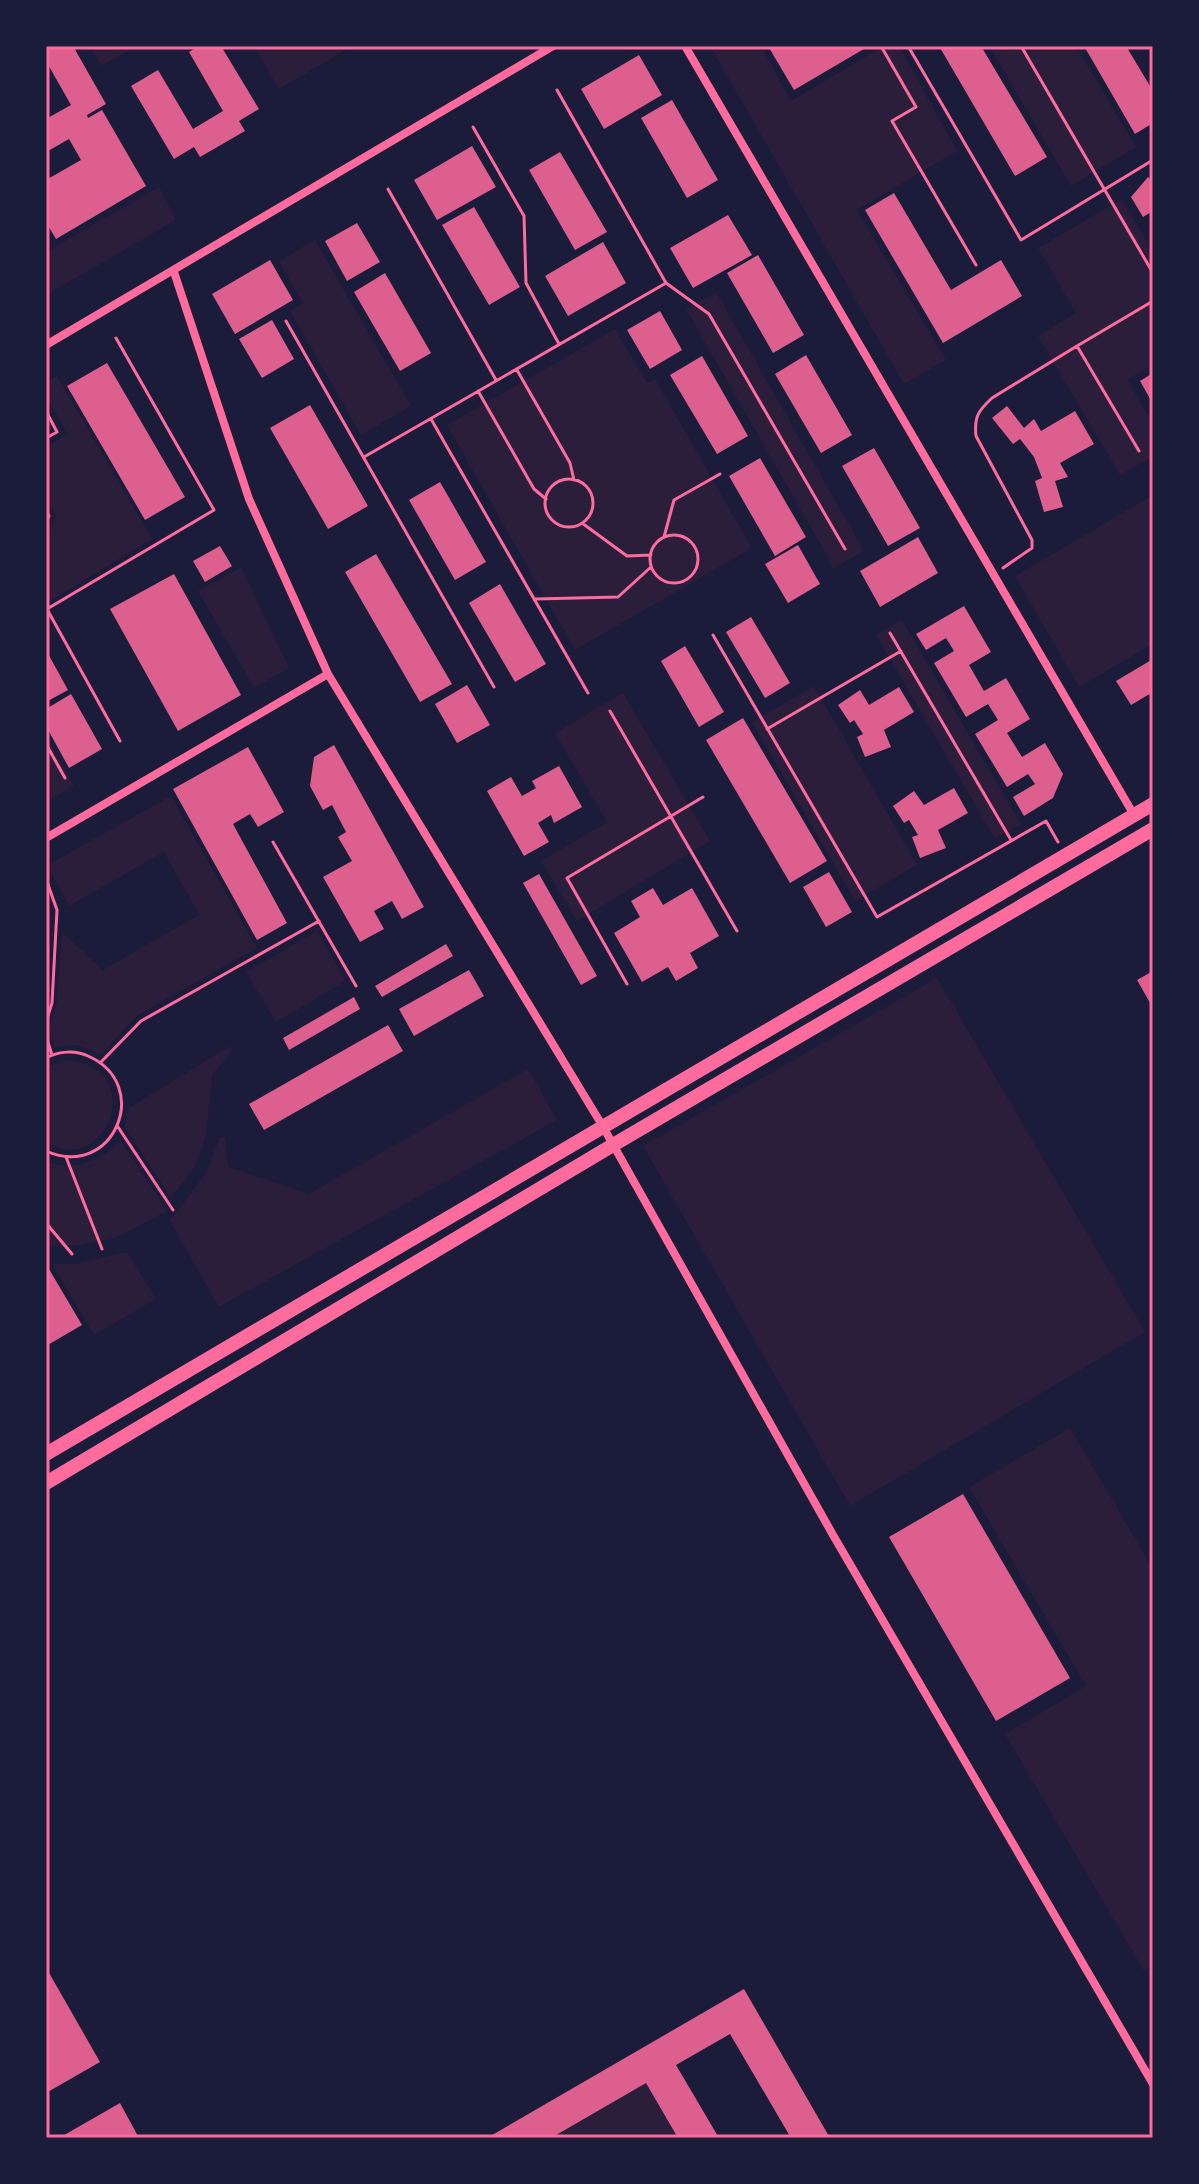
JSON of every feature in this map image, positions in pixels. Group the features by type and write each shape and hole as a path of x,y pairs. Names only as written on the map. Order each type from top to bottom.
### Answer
{"main road":[{"path":"46,1454 1153,804"},
{"path":"46,1483 613,1145 1153,829"}],"street":[{"path":"46,345 553,46"},
{"path":"685,46 1134,815"},
{"path":"174,272 249,499 328,674 602,1125 817,1508 1153,2084"},
{"path":"46,838 328,674"}],"path":[{"path":"881,46 916,107 892,121 976,265"},
{"path":"908,46 1021,240 1153,160"},
{"path":"1021,46 1153,273"},
{"path":"557,90 666,283 709,314 845,549"},
{"path":"473,127 524,216 526,283 559,344"},
{"path":"388,189 496,380"},
{"path":"364,457 666,283"},
{"path":"993,574 1027,554 1032,548 1032,540 983,451 976,436 974,419 992,398 1153,301"},
{"path":"286,321 494,687"},
{"path":"116,338 214,510 46,608 120,741"},
{"path":"1077,346 1139,451"},
{"path":"517,369 570,463 574,480"},
{"path":"478,391 534,489 546,499"},
{"path":"46,411 57,432 46,438"},
{"path":"431,418 588,693"},
{"path":"664,537 674,500 720,474"},
{"path":"566,479 574,480 586,487 593,502 592,510 582,523 567,527 559,525 548,513 546,499 553,486 566,479"},
{"path":"46,511 49,516 46,523"},
{"path":"582,523 627,556 651,555"},
{"path":"679,536 692,543 698,558 697,566 688,579 672,583 657,576 651,555 658,541 664,537 679,536"},
{"path":"535,599 618,597 652,565"},
{"path":"890,633 1011,840"},
{"path":"713,635 877,917 1046,821 1066,855"},
{"path":"767,729 901,651"},
{"path":"610,711 737,931"},
{"path":"46,744 65,778"},
{"path":"627,984 567,878 703,797"},
{"path":"273,842 356,986"},
{"path":"46,879 57,910 52,1003 46,1022"},
{"path":"101,1062 141,1021 319,921"},
{"path":"46,1036 52,1055"},
{"path":"46,1058 68,1052 85,1054 101,1062 113,1075 121,1092 122,1110 118,1127 107,1142 92,1153 66,1157 46,1151"},
{"path":"118,1127 173,1210"},
{"path":"66,1157 102,1249"},
{"path":"46,1223 72,1254"}],"shaded area":[{"path":"90,46 137,46 101,66"},
{"path":"254,46 353,46 279,89"},
{"path":"710,46 761,46 791,101 884,46 899,46 957,151 857,210 946,360 904,384"},
{"path":"989,46 1076,46 1136,147 1071,186"},
{"path":"159,187 176,220 46,295 46,252"},
{"path":"1122,199 1153,252 1153,365 1127,380 1153,424 1153,456 1120,475 1038,336 1076,313 1038,248"},
{"path":"315,240 411,406 361,435 290,311 303,303 279,261"},
{"path":"716,292 864,551 834,568 686,309"},
{"path":"615,329 647,383 655,379 752,548 575,650 447,425"},
{"path":"57,376 152,539 50,601 46,594 46,538 56,516 46,499 46,447 68,434 46,397 46,382"},
{"path":"1153,495 1153,644 1079,687 1015,576"},
{"path":"241,567 289,668 254,688 198,591"},
{"path":"902,620 1021,824 995,839 876,635"},
{"path":"814,686 917,865 855,901 752,722"},
{"path":"623,693 710,841 577,921 541,861 607,822 555,733"},
{"path":"46,736 74,786 46,802"},
{"path":"171,796 257,948 138,1015 100,1055 78,1045 54,1047 49,1029 57,1000 62,932 103,970 199,915 164,852 69,906 47,865"},
{"path":"317,931 346,981 276,1022 246,972"},
{"path":"937,978 1145,1332 850,1506 643,1146"},
{"path":"230,1046 232,1050 213,1074 205,1141 194,1168 171,1198 124,1126 129,1108"},
{"path":"65,1060 91,1067 107,1080 113,1098 110,1117 101,1134 86,1146 68,1150 46,1142 46,1067"},
{"path":"528,1069 557,1120 219,1307 170,1221 206,1173 220,1137 225,1137 228,1167 309,1194"},
{"path":"120,1140 167,1211 118,1237 80,1245 46,1247 46,1161 67,1165 86,1163 113,1148"},
{"path":"127,1252 156,1299 94,1335 52,1264 75,1264"},
{"path":"1070,1428 1153,1569 1153,1966 1144,1971 1005,1734 1086,1686 969,1487"},
{"path":"646,2083 678,2138 551,2138"}],"building":[{"path":"46,46 73,46 106,104 87,115 88,118 102,110 146,186 56,239 46,222 46,180 81,160 69,139 48,151 46,148 46,119 71,105 46,61"},
{"path":"199,46 221,46 259,109 239,121 245,131 200,157 194,147 174,159 131,86 158,70 193,129 223,111 189,52"},
{"path":"768,46 869,46 794,90"},
{"path":"939,46 981,46 1047,157 1015,176"},
{"path":"1084,46 1126,46 1153,91 1153,123 1135,134"},
{"path":"639,55 662,95 604,129 581,89"},
{"path":"672,100 718,180 687,198 641,118"},
{"path":"472,146 496,187 437,220 414,180"},
{"path":"560,152 607,232 575,250 529,170"},
{"path":"1148,177 1153,182 1153,211 1143,217 1131,197"},
{"path":"894,193 951,290 1001,260 1022,296 943,343 865,210"},
{"path":"474,207 520,287 489,305 442,225"},
{"path":"728,215 752,255 693,288 670,248"},
{"path":"357,223 380,262 347,281 325,241"},
{"path":"603,242 626,283 568,316 545,276"},
{"path":"758,255 804,335 773,353 727,273"},
{"path":"270,260 293,300 235,334 212,294"},
{"path":"385,273 431,353 400,371 354,292"},
{"path":"660,311 682,350 650,369 627,330"},
{"path":"272,320 294,359 262,378 239,339"},
{"path":"806,355 852,435 821,453 775,374"},
{"path":"702,356 748,436 717,454 670,375"},
{"path":"107,363 185,497 145,520 67,386"},
{"path":"1153,373 1153,404 1140,381"},
{"path":"310,405 368,506 328,529 270,428"},
{"path":"1007,406 1024,428 1034,419 1041,431 1075,411 1094,444 1060,463 1068,477 1055,481 1063,507 1044,512 1035,481 1042,478 1034,457 1020,439 1013,444 992,418"},
{"path":"874,448 920,528 888,546 842,466"},
{"path":"760,458 806,537 775,556 729,476"},
{"path":"440,482 486,562 455,580 409,500"},
{"path":"918,537 938,573 880,607 860,571"},
{"path":"798,545 820,584 788,603 765,564"},
{"path":"220,546 232,566 205,582 193,561"},
{"path":"376,554 452,684 420,702 345,572"},
{"path":"174,574 241,695 178,731 110,609"},
{"path":"500,584 546,664 515,682 469,603"},
{"path":"964,606 991,652 969,665 984,691 1006,678 1030,719 1007,733 1022,757 1045,743 1063,774 1053,798 1024,816 1013,797 1035,784 1028,774 1007,787 975,734 998,720 988,704 966,717 934,663 954,651 946,638 926,650 916,634"},
{"path":"751,617 790,683 765,698 726,632"},
{"path":"685,646 724,712 699,727 661,661"},
{"path":"46,650 68,690 46,702"},
{"path":"1153,659 1153,692 1131,705 1116,681"},
{"path":"467,685 490,725 457,743 435,704"},
{"path":"899,687 914,712 884,730 891,747 865,757 857,737 863,734 854,720 850,723 838,705 860,690 869,705"},
{"path":"71,694 102,749 69,768 46,726 46,709"},
{"path":"743,718 827,861 790,883 706,740"},
{"path":"334,745 424,907 402,919 392,901 374,911 384,929 360,942 323,877 352,861 338,837 346,832 332,805 323,810 310,786 314,757"},
{"path":"248,747 284,812 258,827 250,814 233,824 287,923 257,940 173,789"},
{"path":"559,766 582,807 554,823 551,815 538,823 549,842 524,856 487,791 511,777 522,796 536,788 532,781"},
{"path":"954,788 968,813 938,830 946,848 920,858 912,837 918,835 909,820 904,823 893,806 914,791 924,805"},
{"path":"829,872 852,912 826,927 803,887"},
{"path":"539,874 597,976 581,985 523,883"},
{"path":"653,888 663,905 692,888 719,936 690,953 698,968 676,981 668,967 642,982 614,933 640,917 631,901"},
{"path":"446,944 453,956 382,997 375,986"},
{"path":"469,970 484,996 414,1036 399,1009"},
{"path":"1153,971 1153,1008 1137,980"},
{"path":"354,997 360,1009 289,1050 283,1038"},
{"path":"388,1025 403,1051 264,1130 249,1104"},
{"path":"46,1264 82,1325 46,1346"},
{"path":"963,1494 1070,1678 996,1721 889,1537"},
{"path":"46,1972 100,2062 46,2093"},
{"path":"744,1989 830,2138 791,2138 730,2034 676,2065 719,2138 678,2138 646,2083 551,2138 487,2138"},
{"path":"120,2103 139,2138 59,2138"}]}
